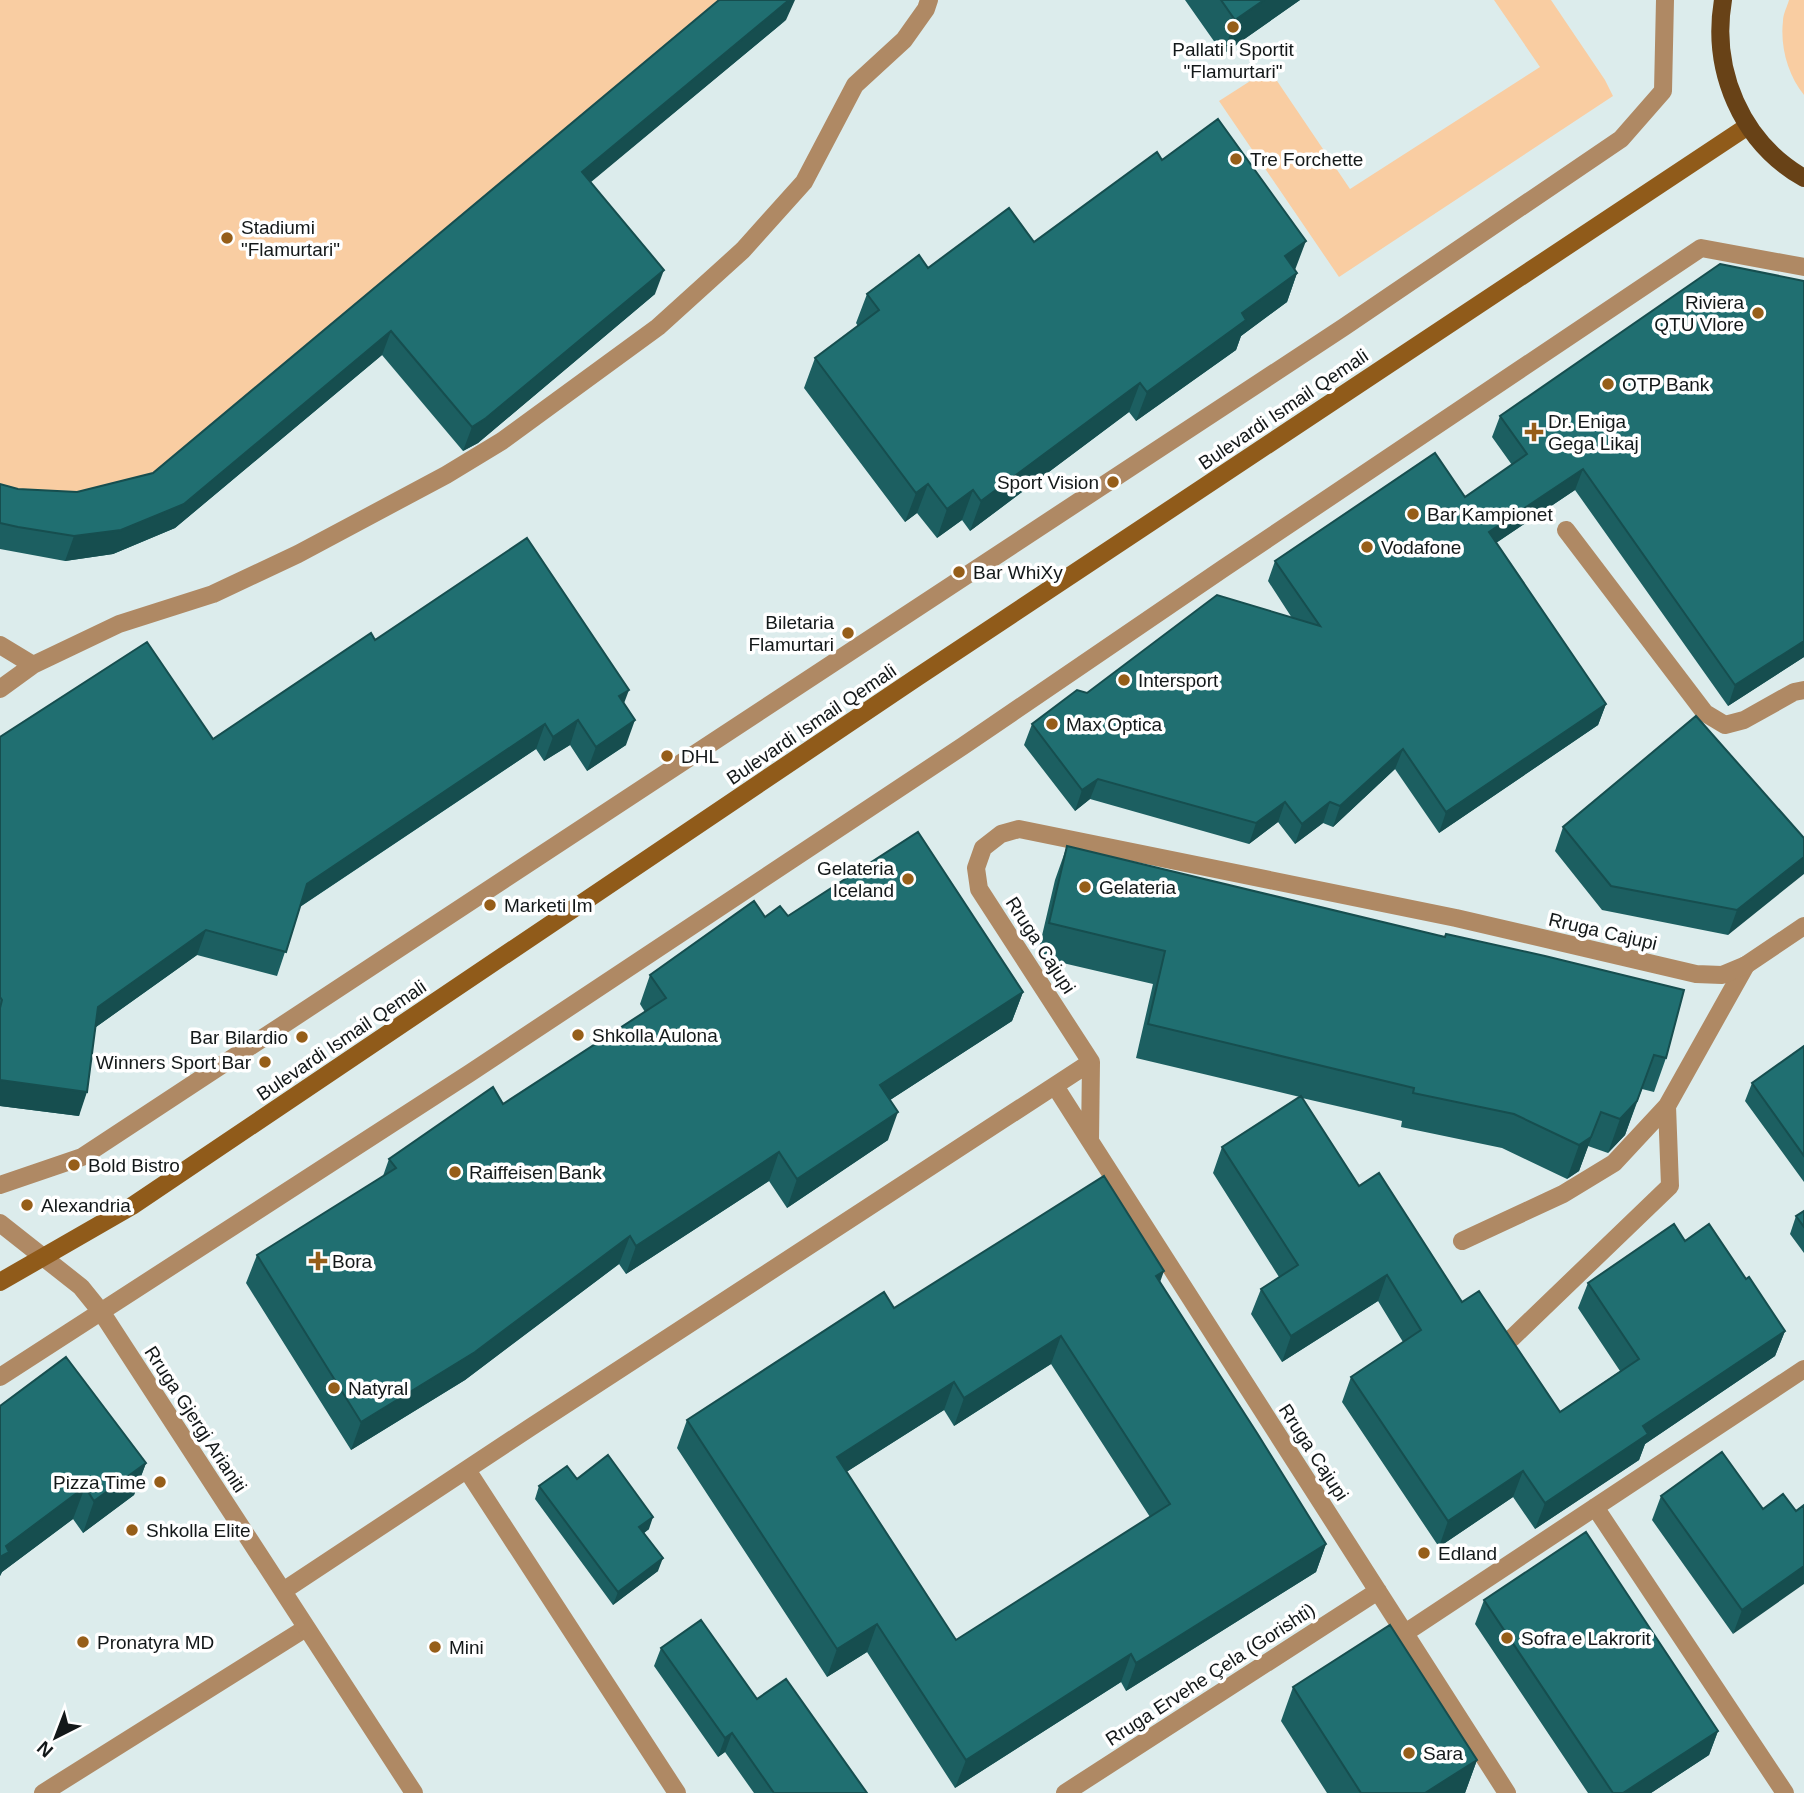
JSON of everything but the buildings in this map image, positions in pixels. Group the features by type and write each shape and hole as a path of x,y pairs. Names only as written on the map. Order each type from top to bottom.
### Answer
{"main road":[{"path":"1723,0 1720,16 1722,62 1736,106 1762,144 1779,161 1804,178"},
{"name":"Bulevardi Ismail Qemali","path":"0,1282 132,1206 916,678 1748,126"}],"street":[{"path":"0,689 33,665 119,624 213,594 298,554 446,475 502,441 659,327 743,250 804,182 855,85 904,40 926,9 929,0"},
{"name":"Bulevardi Ismail Qemali","path":"0,1185 82,1157 1344,327 1609,146 1620,138 1663,91 1665,0"},
{"path":"0,1377 612,979 951,754 1701,247 1804,267"},
{"path":"1566,530 1705,713 1725,725 1744,720 1794,692 1804,690"},
{"path":"0,645 33,665"},
{"name":"Rruga Cajupi","path":"1091,1062 979,888 976,868 983,848 1001,834 1019,829 1039,832 1456,918 1696,974 1722,975 1746,965 1804,926"},
{"path":"1462,1241 1563,1194 1614,1163 1667,1105 1746,965"},
{"path":"283,1591 1091,1062"},
{"path":"1090,1141 1091,1062"},
{"name":"Rruga Cajupi","path":"1055,1086 1507,1793"},
{"path":"1512,1338 1670,1186 1667,1105"},
{"name":"Rruga Gjergj Arianiti","path":"0,1223 81,1287 102,1313 414,1793"},
{"path":"1405,1633 1804,1369"},
{"path":"467,1470 677,1793"},
{"path":"1595,1507 1785,1793"},
{"name":"Rruga Ervehe Çela (Gorishti)","path":"1065,1793 1378,1591"},
{"path":"43,1793 306,1628"}],"shaded area":[{"name":"Stadiumi \"Flamurtari\"","path":"0,0 739,0 169,476 0,511"},
{"path":"1494,0 1551,0 1613,96 1339,277 1219,101 1269,69 1350,189 1540,67"},
{"path":"1789,0 1804,0 1804,95 1794,79 1784,51 1783,18"}],"place":[{"name":"Pallati i Sportit \"Flamurtari\"","path":"1233,27"},
{"name":"Tre Forchette","path":"1236,159"},
{"name":"Stadiumi \"Flamurtari\"","path":"227,238"},
{"name":"Riviera QTU Vlore","path":"1758,313"},
{"name":"OTP Bank","path":"1608,384"},
{"name":"Dr. Eniga Gega Likaj","path":"1534,432"},
{"name":"Sport Vision","path":"1113,482"},
{"name":"Bar Kampionet","path":"1413,514"},
{"name":"Vodafone","path":"1367,547"},
{"name":"Bar WhiXy","path":"959,572"},
{"name":"Biletaria Flamurtari","path":"848,633"},
{"name":"Intersport","path":"1124,680"},
{"name":"Max Optica","path":"1052,724"},
{"name":"DHL","path":"667,756"},
{"name":"Gelateria Iceland","path":"908,879"},
{"name":"Gelateria","path":"1085,887"},
{"name":"Marketi Im","path":"490,905"},
{"name":"Shkolla Aulona","path":"578,1035"},
{"name":"Bar Bilardio","path":"302,1037"},
{"name":"Winners Sport Bar","path":"265,1062"},
{"name":"Bold Bistro","path":"74,1165"},
{"name":"Raiffeisen Bank","path":"455,1172"},
{"name":"Alexandria","path":"27,1205"},
{"name":"Bora","path":"318,1261"},
{"name":"Natyral","path":"334,1388"},
{"name":"Pizza Time","path":"160,1482"},
{"name":"Shkolla Elite","path":"132,1530"},
{"name":"Edland","path":"1424,1553"},
{"name":"Sofra e Lakrorit","path":"1507,1638"},
{"name":"Pronatyra MD","path":"83,1642"},
{"name":"Mini","path":"435,1647"},
{"name":"Sara","path":"1409,1753"}]}
